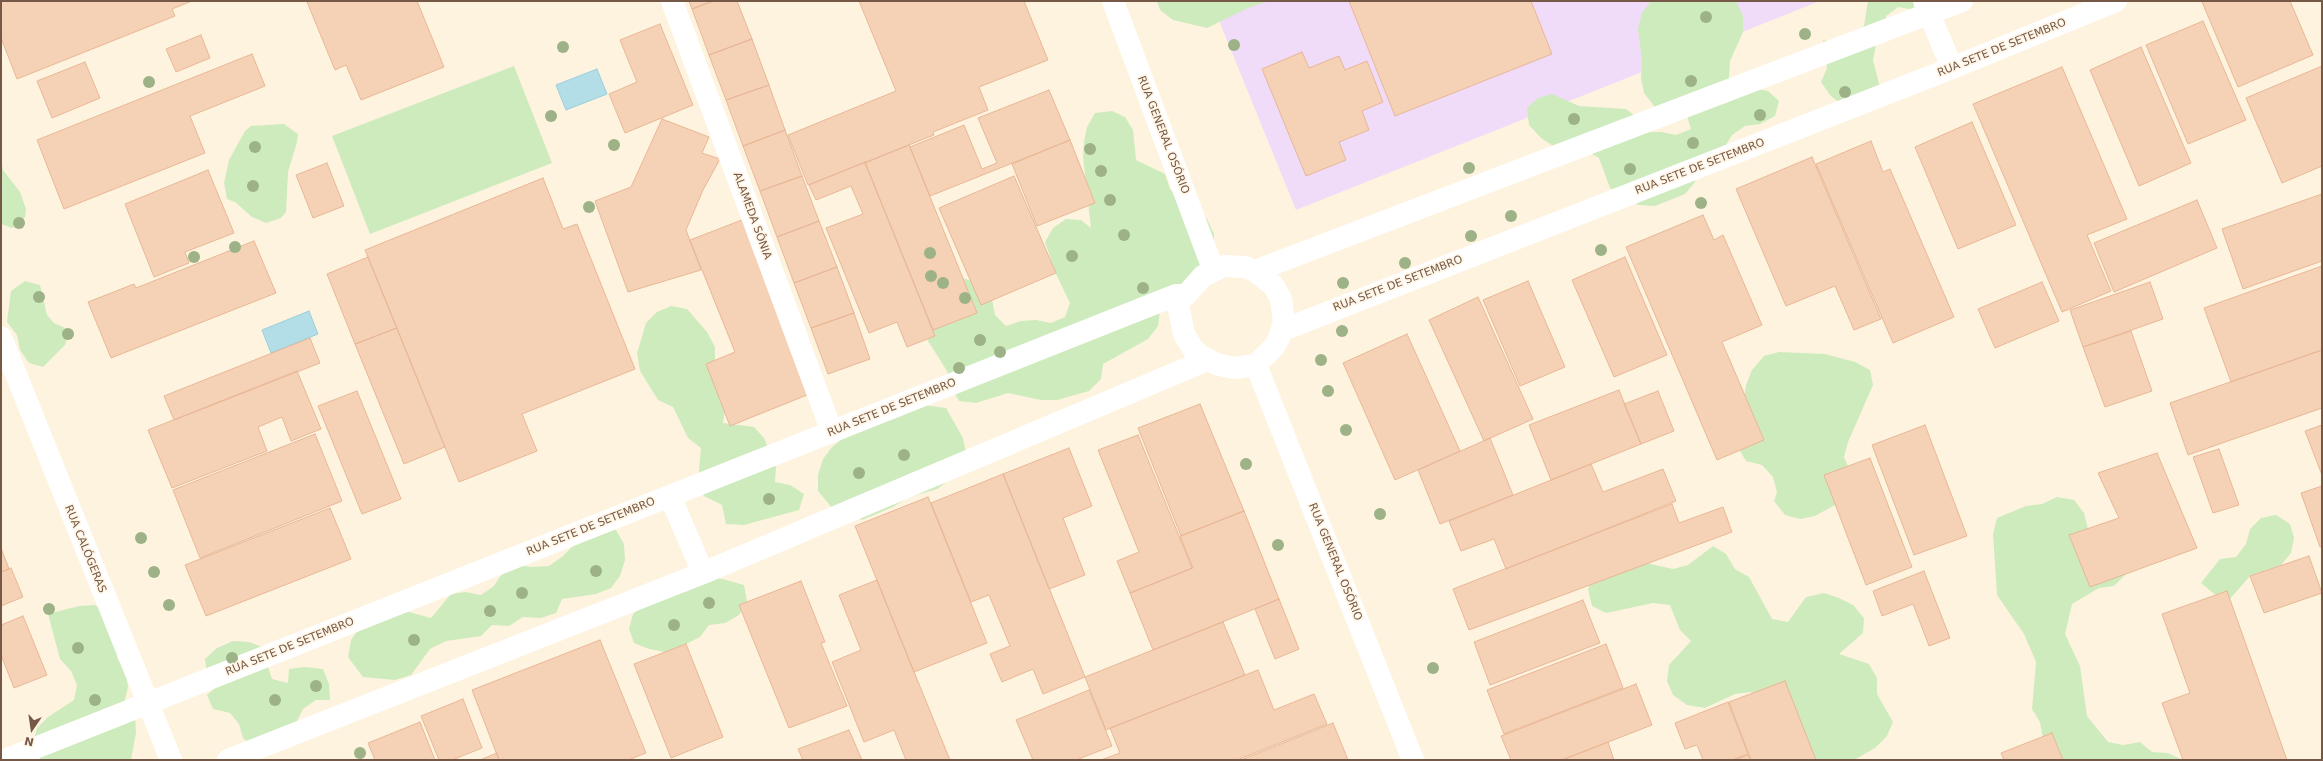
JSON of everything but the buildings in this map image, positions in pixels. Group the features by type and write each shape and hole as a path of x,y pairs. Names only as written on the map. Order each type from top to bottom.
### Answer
{"main road":[{"name":"ALAMEDA SÔNIA","path":"672,1 832,432"},
{"name":"RUA GENERAL OSÓRIO","path":"1113,1 1214,269"},
{"path":"1255,271 1927,8 1962,1"},
{"name":"RUA SETE DE SETEMBRO","path":"1282,330 1952,68 2116,1"},
{"path":"1927,8 1952,68"},
{"path":"1234,266 1255,271 1268,279 1281,299 1284,314 1282,330 1274,347 1256,365 1229,367 1207,360 1193,349 1184,334 1176,295 1186,295 1198,280 1214,269 1234,266"},
{"name":"RUA SETE DE SETEMBRO","path":"5,760 1176,295"},
{"name":"RUA CALÓGERAS","path":"1,337 147,704 171,760"},
{"path":"228,760 703,573 1207,360"},
{"name":"RUA GENERAL OSÓRIO","path":"1256,365 1413,760"},
{"path":"670,496 703,573"}],"shaded area":[{"path":"1211,1 1820,1 1296,210"}],"green space":[{"path":"1157,1 1270,1 1250,7 1207,28 1173,20 1160,10"},
{"path":"1651,1 1736,1 1743,16 1743,32 1730,61 1729,78 1737,91 1752,88 1768,91 1779,101 1775,116 1760,124 1745,126 1732,135 1724,148 1696,166 1695,182 1685,194 1655,206 1639,205 1622,199 1610,188 1599,158 1585,150 1553,146 1541,138 1529,125 1527,108 1538,98 1552,94 1579,106 1626,109 1638,118 1646,132 1662,132 1676,135 1691,129 1686,113 1655,107 1644,93 1641,78 1642,61 1638,29 1642,13"},
{"path":"1868,1 1934,1 1915,10 1898,7 1886,16 1885,32 1876,45 1873,60 1881,91 1842,105 1830,95 1821,82 1827,68 1823,40 1827,41 1840,39 1864,26"},
{"path":"514,66 552,163 370,234 332,136"},
{"path":"1112,111 1125,117 1133,130 1136,160 1165,174 1170,189 1180,199 1195,207 1207,219 1214,234 1214,250 1160,311 1158,326 1148,339 1103,364 1101,379 1089,391 1057,400 1041,400 1008,393 976,403 959,401 951,387 947,371 928,341 925,323 937,235 949,244 955,275 984,286 992,299 995,315 1006,326 1021,321 1036,320 1051,323 1065,317 1070,303 1056,274 1045,242 1053,228 1066,219 1081,220 1091,228 1083,157 1084,142 1087,127 1095,113"},
{"path":"284,124 298,134 288,172 286,212 281,218 266,223 252,217 235,202 227,199 224,183 229,160 245,131 251,126"},
{"path":"1,159 3,170 20,192 26,209 25,217 21,223 12,228 1,224"},
{"path":"25,281 40,285 47,315 54,323 70,330 65,345 43,367 29,363 20,350 17,335 7,322 11,291"},
{"path":"671,306 687,309 707,332 715,347 715,363 728,392 723,423 754,427 764,438 776,467 775,482 790,485 804,494 799,510 744,525 726,524 722,505 704,496 698,481 701,448 688,438 673,407 658,400 640,371 637,353 646,323 657,312"},
{"path":"1779,352 1825,354 1855,362 1870,370 1873,385 1848,442 1844,457 1850,471 1844,500 1815,516 1800,519 1785,515 1774,501 1777,492 1773,477 1762,465 1746,461 1737,446 1746,385 1752,370 1764,356"},
{"path":"916,404 946,408 963,438 966,453 951,479 937,489 907,498 893,507 862,520 833,509 818,491 818,475 823,459 832,447 857,427"},
{"path":"2057,497 2074,500 2084,513 2088,529 2124,559 2126,574 2114,586 2099,588 2072,604 2065,634 2080,666 2087,716 2108,742 2123,745 2140,742 2152,752 2168,753 2183,760 2057,760 2043,739 2040,722 2032,709 2036,662 2024,634 1997,595 1993,534 1997,518 2026,506 2042,504"},
{"path":"2276,515 2290,524 2294,538 2291,553 2281,565 2250,576 2228,601 2218,597 2201,583 2220,559 2236,557 2246,544 2250,529 2261,518"},
{"path":"600,525 616,530 624,544 625,560 620,576 611,588 596,594 562,599 556,613 541,618 523,617 509,626 492,625 481,636 446,641 430,649 411,675 395,680 363,677 348,657 351,640 360,627 402,610 431,618 451,594 466,592 481,595 494,586 503,572 517,565 531,567 549,566 563,556 586,533"},
{"path":"1713,546 1726,554 1735,569 1749,577 1772,619 1788,622 1806,597 1824,593 1853,605 1864,618 1863,633 1839,654 1869,664 1877,678 1877,694 1893,722 1887,736 1875,748 1854,760 1815,760 1784,699 1751,692 1735,694 1705,708 1687,705 1673,695 1667,681 1669,665 1691,641 1680,630 1670,605 1653,603 1606,613 1592,606 1588,589 1595,575 1642,562 1673,569 1688,565"},
{"path":"715,577 744,585 747,601 739,615 725,623 709,625 700,637 681,648 665,652 649,649 634,643 629,629 633,614 644,604 659,598 688,591 700,580"},
{"path":"95,605 108,613 123,644 117,658 126,672 128,687 124,704 135,716 136,733 131,760 40,760 40,755 33,743 37,728 48,717 74,700 77,685 71,671 60,659 48,614 79,606"},
{"path":"233,641 249,642 265,648 267,664 272,679 288,683 289,669 305,667 323,669 329,684 330,700 316,700 303,709 296,723 255,748 243,738 239,724 230,713 213,709 207,695 220,684 207,676 205,659 217,648"}],"water":[{"path":"597,69 607,94 566,110 556,85"},
{"path":"309,311 318,334 271,353 262,330"}]}
